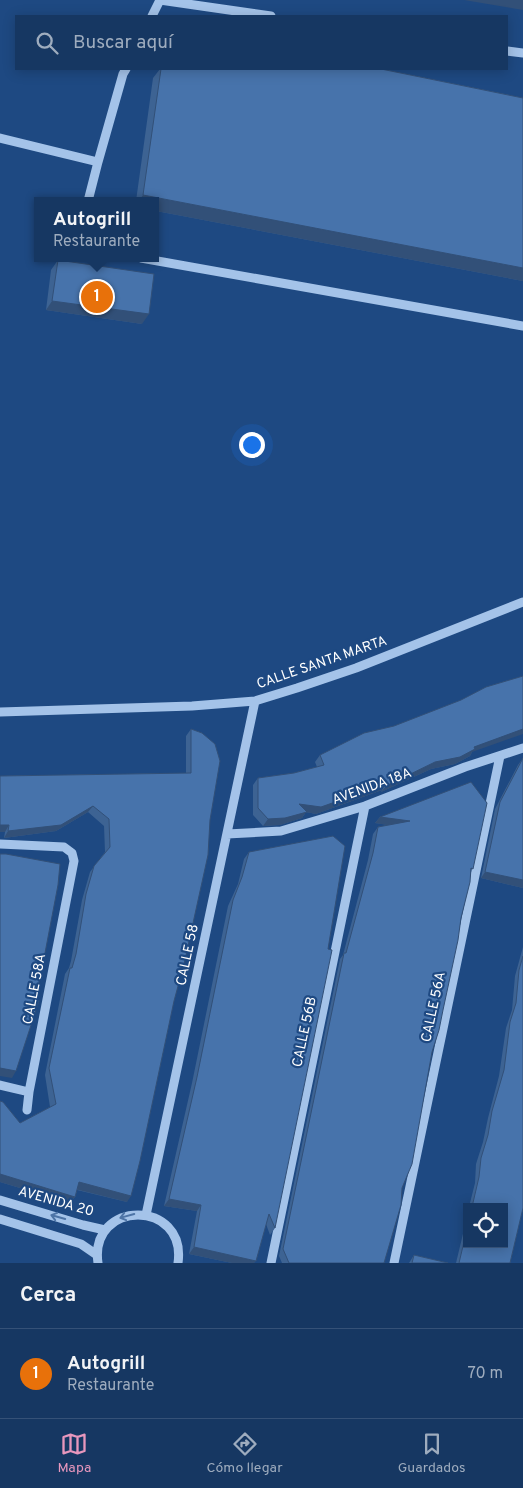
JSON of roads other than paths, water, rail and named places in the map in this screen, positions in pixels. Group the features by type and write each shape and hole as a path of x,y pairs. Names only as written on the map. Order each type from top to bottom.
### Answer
{"street":[{"path":"152,15 160,0 264,15"},
{"path":"508,51 523,53"},
{"path":"89,197 125,70"},
{"path":"0,138 98,162"},
{"path":"159,261 523,326"},
{"name":"CALLE SANTA MARTA","path":"0,712 192,706 255,701 356,668 523,602"},
{"name":"CALLE 58","path":"146,1215 255,701"},
{"name":"AVENIDA 18A","path":"227,834 281,831 365,806 465,767 523,748"},
{"name":"CALLE 56A","path":"394,1263 500,756"},
{"name":"CALLE 56B","path":"271,1263 365,806"},
{"name":"CALLE 58A","path":"0,844 64,847 72,853 74,861 27,1110"},
{"path":"0,1085 29,1092"},
{"name":"AVENIDA 20","path":"0,1200 105,1230"},
{"path":"98,1259 98,1243 105,1230 121,1217 134,1214 159,1219 170,1228 177,1240 178,1263"},
{"path":"0,1219 81,1244 98,1259"}],"place":[{"name":"Autogrill","path":"97,297"}]}
